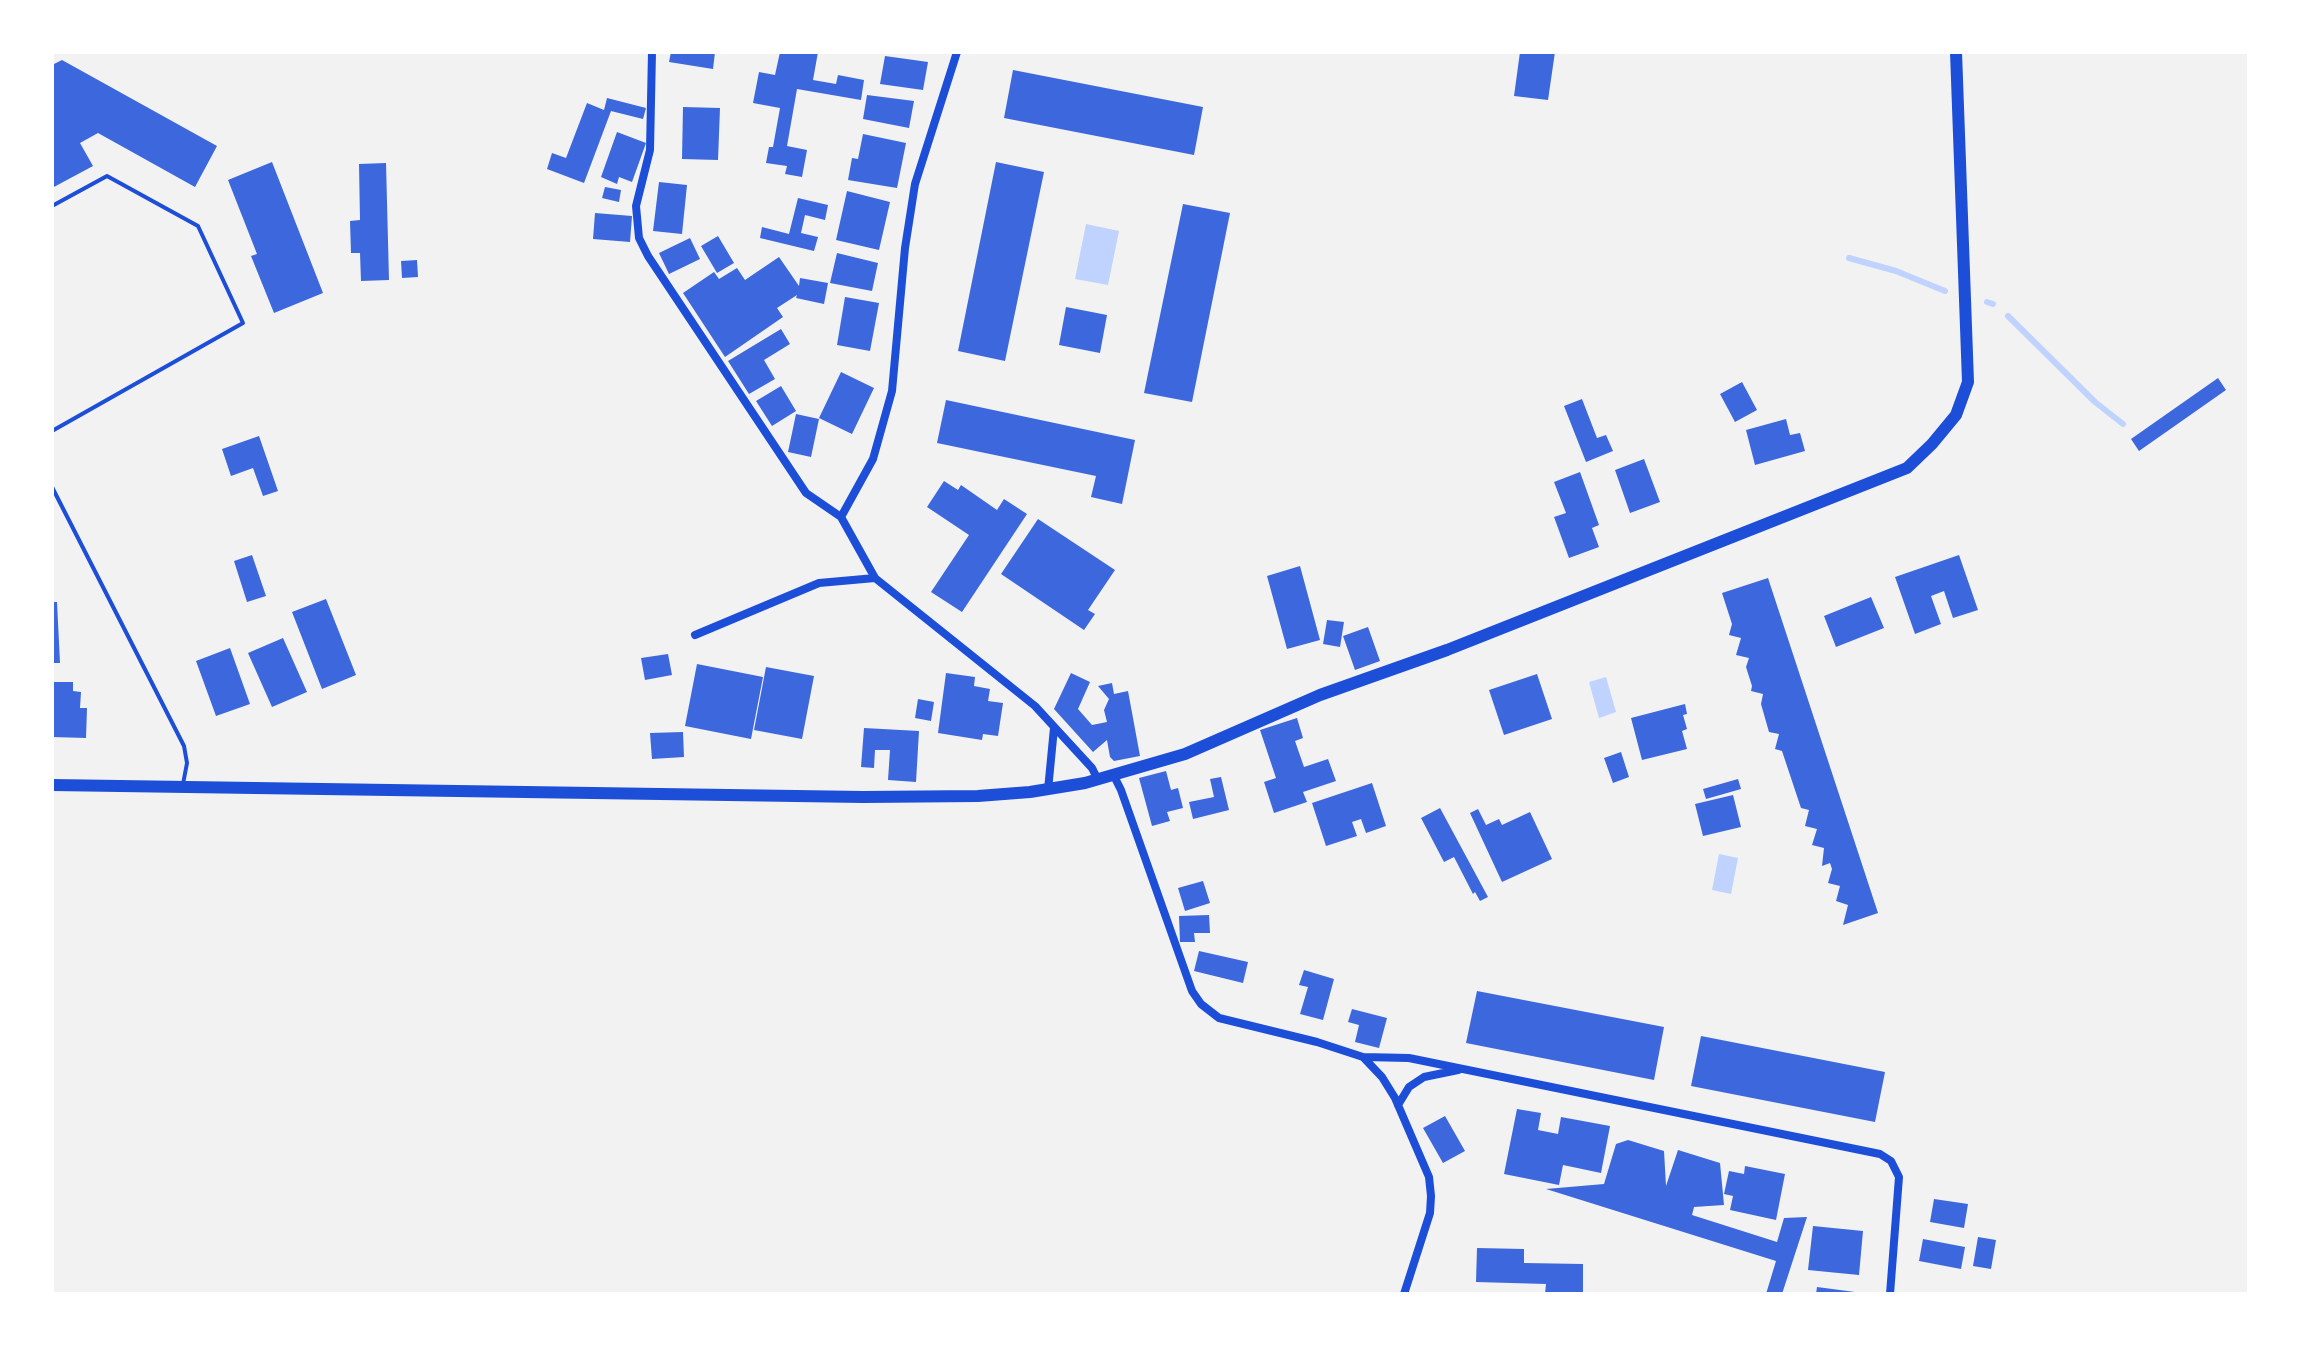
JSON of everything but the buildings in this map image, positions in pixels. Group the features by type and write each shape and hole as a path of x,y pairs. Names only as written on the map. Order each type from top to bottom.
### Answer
{"main road":[{"path":"52,785 978,796 1048,790 1098,780 1185,754 1320,695 1447,650 1907,468 1956,415 1968,382 1956,52"}],"street":[{"path":"652,52 650,150 636,206 639,238 648,256 806,493 841,517 875,578 1035,706 1092,768 1098,780"},
{"path":"841,517 873,459 892,391 905,248 915,184 957,52"},
{"path":"695,635 819,583 875,578"},
{"path":"1048,790 1054,728"},
{"path":"1114,776 1192,991 1201,1004 1219,1018 1317,1042 1363,1057 1409,1058 1880,1154 1891,1161 1899,1177 1890,1294"},
{"path":"1363,1057 1382,1077 1398,1105 1429,1177 1430,1213 1404,1294"},
{"path":"1398,1105 1409,1087 1424,1077 1462,1069"}],"lane":[{"path":"52,206 107,176 198,226 243,323 52,431"},
{"path":"52,487 184,746 187,763 183,786"}],"water":[{"path":"1086,224 1119,231 1108,285 1075,279"},
{"path":"1606,677 1616,712 1599,718 1589,682"},
{"path":"1719,854 1738,858 1731,894 1712,890"}],"waterway":[{"path":"1849,258 1896,271 1945,291"},
{"path":"1987,302 1993,304"},
{"path":"2008,316 2095,402 2123,424"}]}
